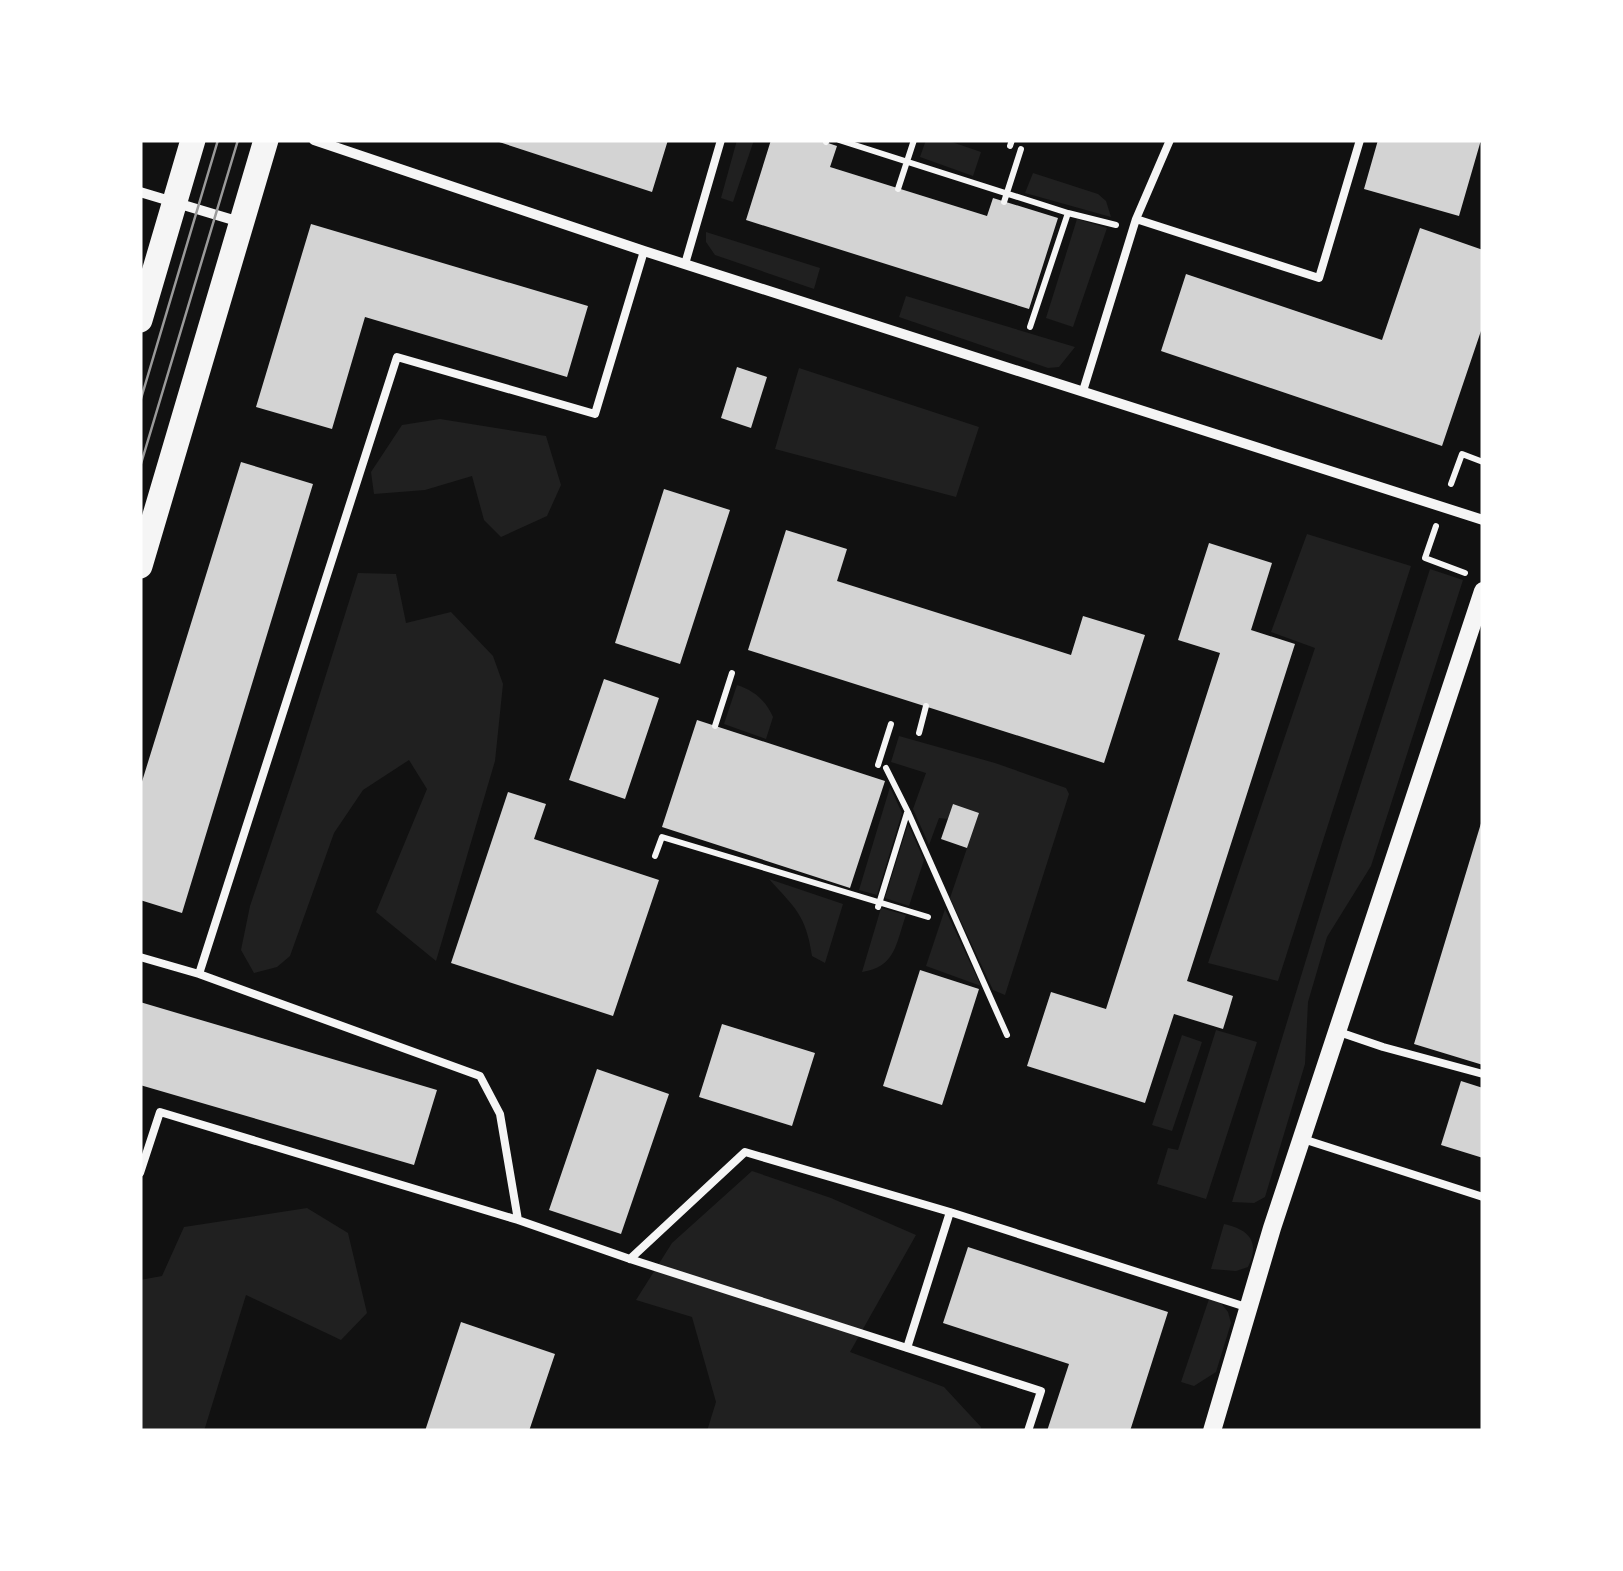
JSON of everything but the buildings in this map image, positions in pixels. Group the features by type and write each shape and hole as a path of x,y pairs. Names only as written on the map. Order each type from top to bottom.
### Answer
{"main road":[{"path":"140,320 193,140"},
{"path":"140,566 266,140"}],"street":[{"path":"314,140 644,251 1483,520"},
{"path":"140,192 241,222"},
{"path":"1212,1431 1272,1228 1483,592"}],"lane":[{"path":"685,264 721,140"},
{"path":"1083,391 1132,229 1170,140"},
{"path":"1136,219 1319,278 1360,140"},
{"path":"198,974 397,357 595,414 644,251"},
{"path":"140,958 198,974 480,1076 500,1114 518,1220"},
{"path":"1336,1031 1483,1074"},
{"path":"140,1173 160,1112 518,1220 630,1260 1041,1391 1028,1431"},
{"path":"1303,1139 1483,1198"},
{"path":"630,1260 746,1152 950,1212 1250,1309"},
{"path":"908,1348 950,1212"}],"path":[{"path":"840,140 1005,197 1132,229"},
{"path":"898,189 914,140"},
{"path":"1005,197 1021,149"},
{"path":"1030,327 1068,213"},
{"path":"1451,484 1462,454 1483,462"},
{"path":"1437,525 1425,558 1467,573"},
{"path":"714,726 732,673"},
{"path":"919,733 926,706"},
{"path":"891,724 882,767 908,812 1007,1035"},
{"path":"878,904 908,812"},
{"path":"655,856 662,836 928,917"}],"shaded area":[{"path":"737,140 754,140 733,202 721,198"},
{"path":"926,140 946,140 981,152 973,176 920,157"},
{"path":"1033,173 1098,194 1106,201 1111,217 1025,193"},
{"path":"1077,219 1107,228 1073,327 1046,318"},
{"path":"706,232 820,268 814,289 715,255 706,242"},
{"path":"906,296 1075,347 1059,367 1048,368 899,317"},
{"path":"799,368 979,427 956,497 775,449"},
{"path":"440,419 546,436 561,485 547,516 501,537 484,520 472,476 425,490 374,494 371,472 402,425"},
{"path":"1307,534 1411,566 1278,981 1208,963 1315,648 1271,632"},
{"path":"1430,569 1463,580 1371,866 1327,937 1308,1002 1305,1064 1265,1197 1254,1203 1232,1202 1342,842"},
{"path":"358,573 396,574 406,623 451,612 493,656 503,684 495,761 436,961 376,912 427,789 409,760 363,790 334,833 290,956 277,967 254,973 241,950 250,906"},
{"path":"737,685 759,697 770,711 773,717 766,739 724,724"},
{"path":"899,736 995,763 1066,788 1069,794 1005,995 993,990 950,898 979,813 953,804 948,819 939,818 929,845 913,809 926,773 891,762"},
{"path":"890,787 902,813 877,895 859,890"},
{"path":"908,824 924,860 909,906 885,898"},
{"path":"769,879 843,904 825,963 812,956 798,913"},
{"path":"881,908 906,915 888,959 862,972"},
{"path":"945,909 981,986 926,966"},
{"path":"1216,1030 1257,1042 1206,1199 1157,1184 1168,1148 1178,1150"},
{"path":"1182,1035 1202,1042 1172,1131 1152,1125"},
{"path":"752,1171 831,1198 916,1235 850,1352 944,1387 981,1427 980,1431 707,1431 716,1402 692,1317 636,1300 672,1243"},
{"path":"307,1208 348,1233 367,1313 341,1340 246,1295 204,1431 140,1431 140,1280 162,1276 184,1227"},
{"path":"1224,1224 1250,1238 1253,1251 1248,1267 1236,1271 1211,1269"},
{"path":"1209,1299 1220,1302 1231,1323 1216,1372 1194,1386 1181,1382"}],"tram line":[{"path":"140,402 218,140"},
{"path":"140,467 238,140"}]}
